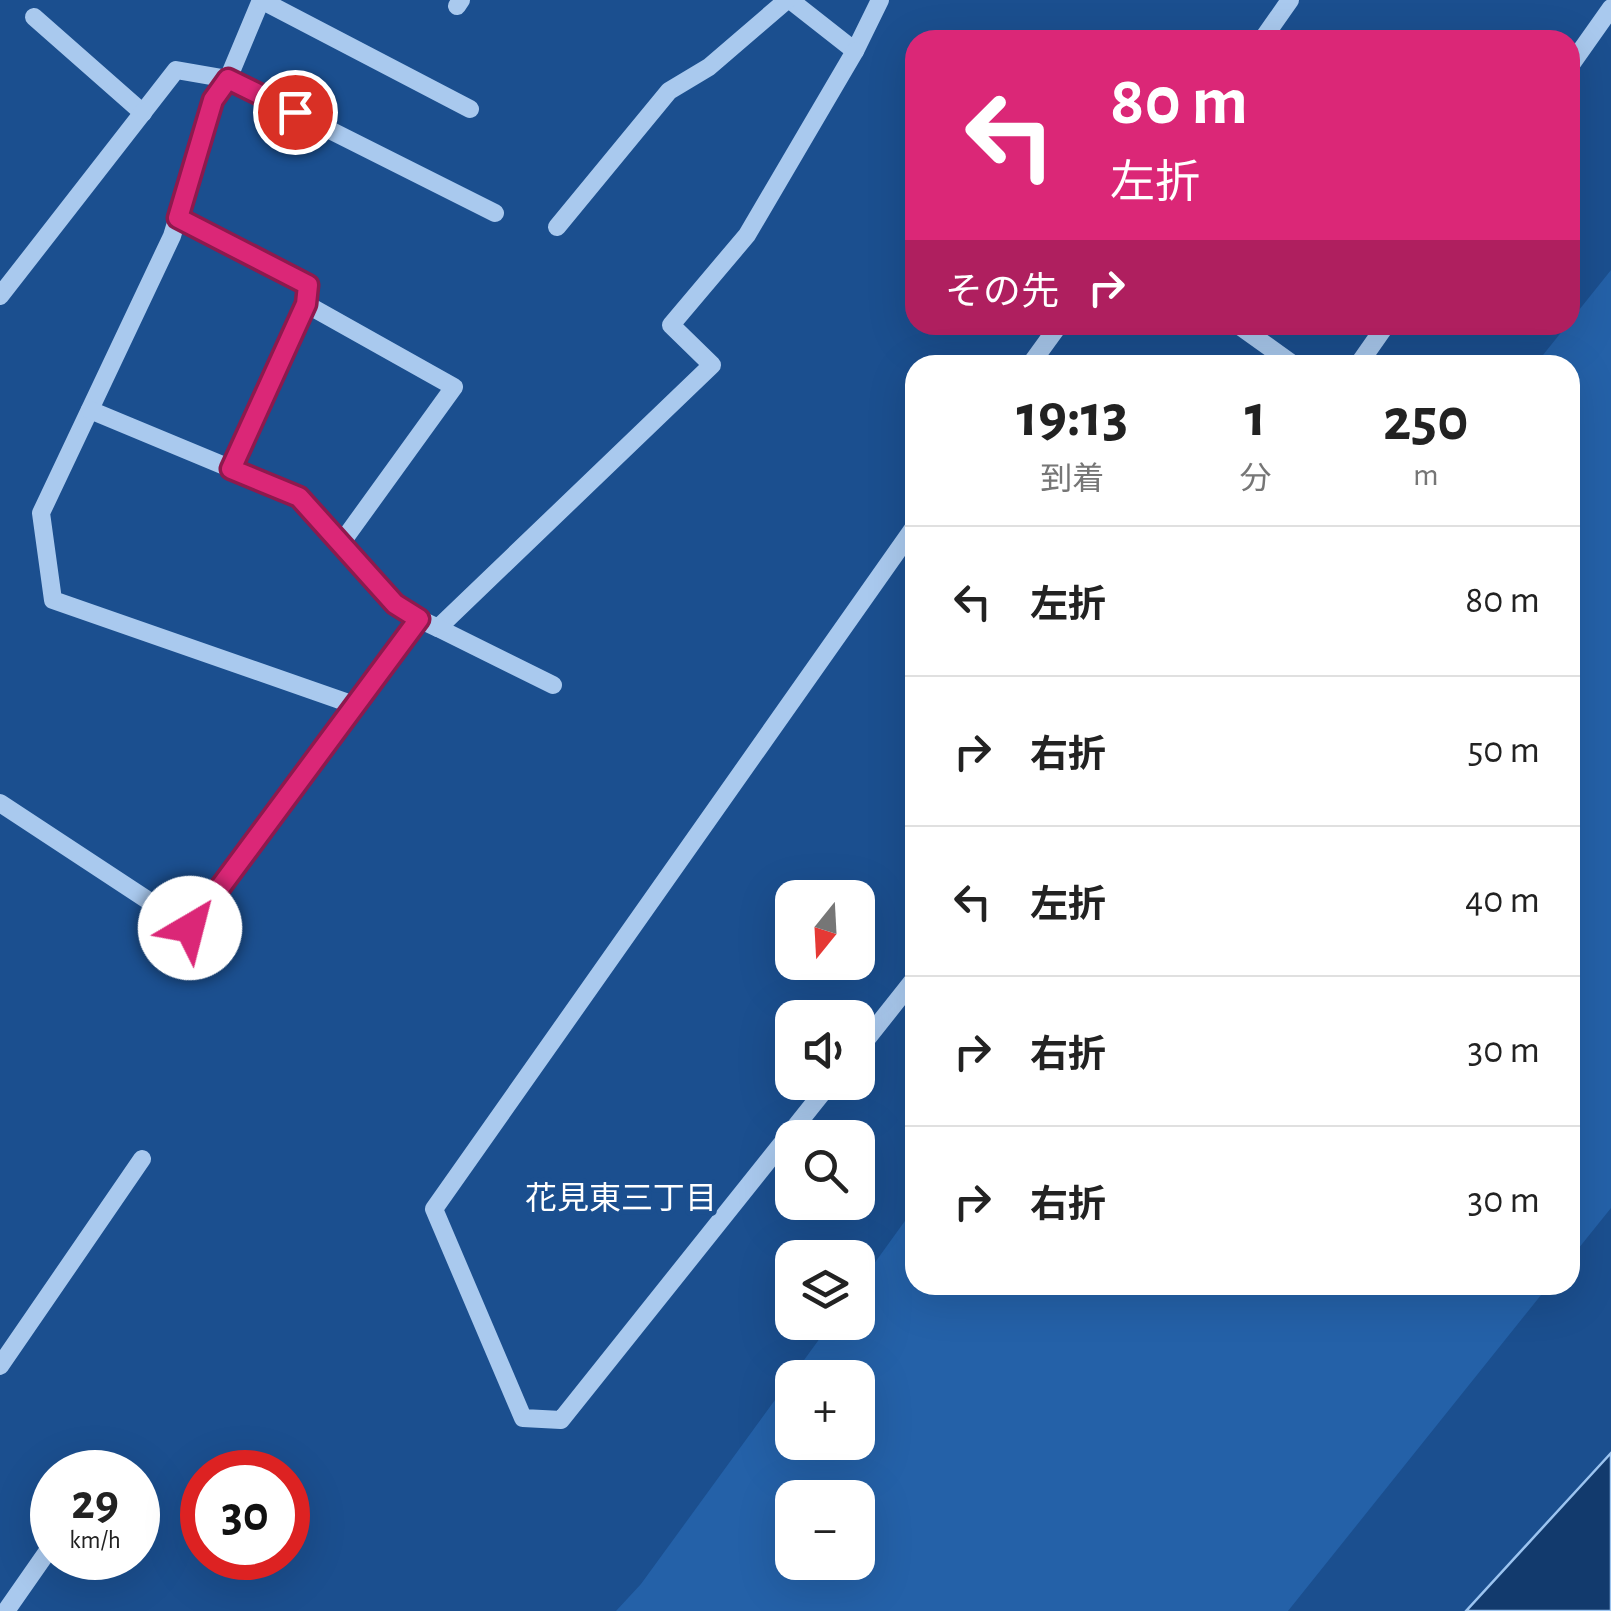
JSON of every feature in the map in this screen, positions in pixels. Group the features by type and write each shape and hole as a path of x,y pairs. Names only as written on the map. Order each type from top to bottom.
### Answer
{"street":[{"path":"357,706 54,600 41,513 178,218 213,100 228,79 261,0 470,109"},
{"path":"557,227 669,91 708,67 788,0 855,51"},
{"path":"438,628 712,365 670,325 747,235 855,51 880,0"},
{"path":"1269,30 1290,0"},
{"path":"1580,52 1611,8"},
{"path":"34,17 143,112"},
{"path":"0,296 176,70 228,79 495,213"},
{"path":"178,218 308,285 306,304 231,469"},
{"path":"306,304 454,387 342,542"},
{"path":"1252,335 1280,355"},
{"path":"90,410 299,497 395,604 554,685"},
{"path":"817,1100 561,1420 523,1418 434,1210 905,540"},
{"path":"0,803 190,928 419,619"},
{"path":"875,1029 905,991"},
{"path":"0,1366 142,1158"},
{"path":"6,1611 30,1577"}],"shaded area":[{"path":"1611,270 1611,1208 1580,1247 1580,355 1543,355 1559,335 1580,335 1580,309"},
{"path":"905,1221 905,1295 1541,1295 1288,1611 616,1611 641,1584 775,1400 775,1460 875,1460 875,1360 804,1360 819,1340 875,1340 875,1262"},
{"path":"1611,1453 1611,1611 1466,1611"}],"district":[{"name":"花見東三丁目","path":"621,1198"}],"route":[{"path":"190,928 419,619 395,604 299,497 231,469 306,304 308,285 178,218 213,100 228,79 295,112"}]}
